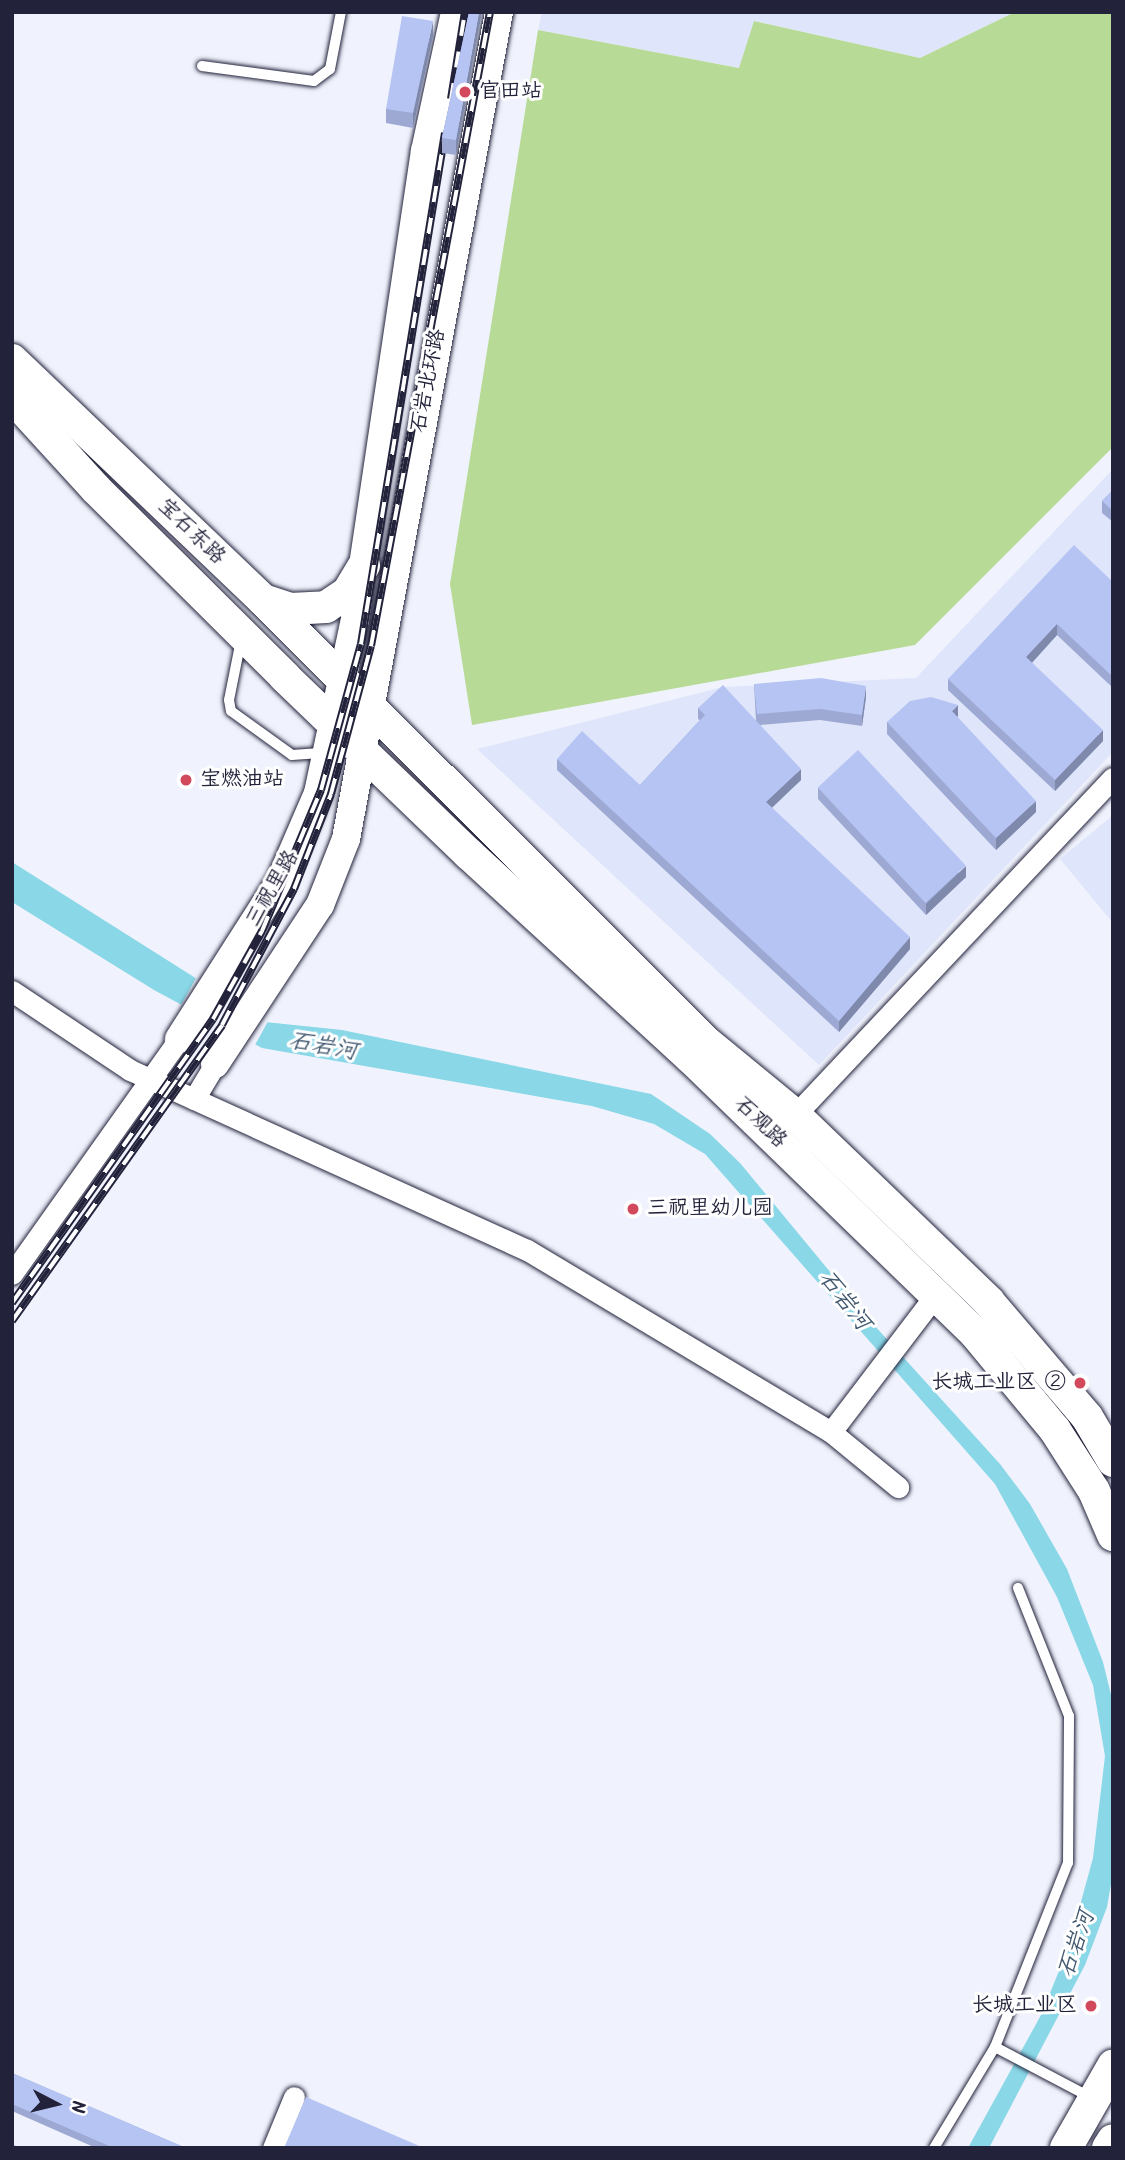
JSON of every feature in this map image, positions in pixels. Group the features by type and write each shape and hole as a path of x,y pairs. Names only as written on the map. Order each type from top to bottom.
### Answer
{"main road":[{"name":"石岩北环路","path":"331,739 364,565 425,151 455,12"},
{"name":"石岩北环路","path":"361,750 499,12"},
{"name":"宝石东路","path":"12,360 263,600 368,707"},
{"name":"宝石东路","path":"12,397 242,634 331,739 361,750"},
{"path":"263,600 290,608 326,607 348,592 364,565"},
{"name":"石观路","path":"368,707 706,1042 795,1115 1026,1343 1087,1417 1113,1461"},
{"name":"三祝里路","path":"183,1033 297,847 314,806 331,739"},
{"path":"220,1057 314,916 333,875 346,839 361,750"},
{"name":"石观路","path":"361,750 469,854 691,1058 993,1352 1055,1430 1094,1491 1113,1535"},
{"path":"1066,2148 1096,2100 1113,2066"},
{"path":"1108,2148 1113,2140"}],"street":[{"path":"795,1115 1113,778"},
{"path":"12,991 107,1059 527,1250 831,1432 898,1487"},
{"path":"12,1274 183,1033"},
{"path":"194,1099 220,1057"},
{"path":"831,1432 936,1294"},
{"path":"273,2148 294,2096"}],"lane":[{"path":"202,66 314,81 330,69 341,12"},
{"path":"242,634 229,699 231,711 292,755 331,739"},
{"path":"933,2148 1000,2049 1068,1863 1069,1716 1018,1588"},
{"path":"1000,2049 1096,2100"}],"shaded area":[{"path":"542,12 1015,12 920,58 755,21 740,68 538,30"},
{"path":"1113,469 1113,752 819,1065 477,749 723,687 916,678"},
{"path":"1113,815 1113,923 1060,859"}],"green space":[{"path":"1015,12 1113,12 1113,447 915,645 472,725 450,584 538,30 739,68 754,21 920,58"}],"water":[{"name":"石岩河","path":"12,862 265,1022 342,1030 651,1094 710,1134 740,1163 874,1325 1000,1464 1030,1504 1067,1569 1103,1662 1113,1703 1113,1873 1107,1907 1085,1965 989,2148 968,2148 1041,2015 1068,1949 1093,1858 1105,1756 1093,1685 1057,1597 995,1484 705,1154 654,1124 592,1106 262,1048 154,990 12,902"}],"pier":[{"path":"196,978 269,1019 252,1050 179,1009"}],"building":[{"path":"469,12 479,12 456,140 442,138"},
{"path":"402,16 433,21 413,113 386,109"},
{"path":"1113,490 1113,511 1102,501"},
{"path":"1074,545 1113,582 1113,677 1057,624 1026,657 1103,730 1055,780 948,679"},
{"path":"821,678 866,686 862,715 820,709 757,714 754,684"},
{"path":"723,685 801,769 766,802 910,937 839,1021 557,759 582,731 640,785 705,715 698,708"},
{"path":"931,697 958,705 952,711 1036,801 996,838 887,722 910,701"},
{"path":"858,750 966,866 926,903 818,788"},
{"path":"12,2073 186,2148 114,2148 12,2104"},
{"path":"306,2097 424,2148 284,2148"}],"railway":[{"path":"451,99 465,12"},
{"path":"12,1321 222,1025 294,889 331,794 371,646 490,12"},
{"path":"12,1303 213,1019 262,931 321,790 361,644 445,133"}],"place":[{"name":"官田站","path":"465,92"},
{"name":"宝燃油站","path":"186,780"},
{"name":"三祝里幼儿园","path":"633,1209"},
{"name":"长城工业区 ②","path":"1080,1383"},
{"name":"长城工业区","path":"1091,2006"}]}
